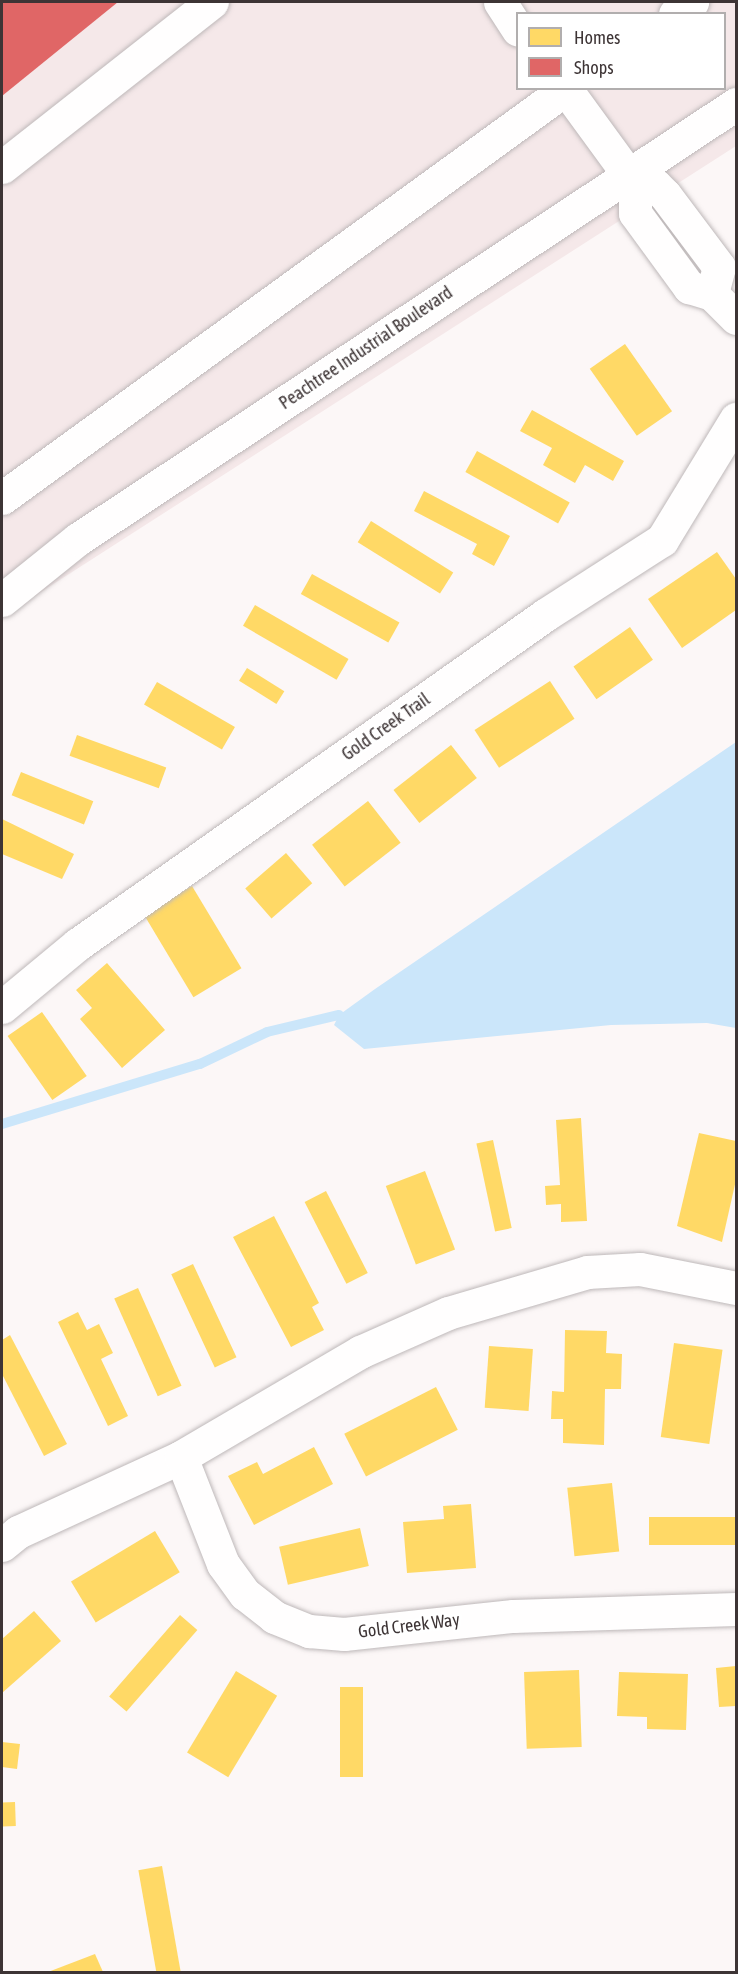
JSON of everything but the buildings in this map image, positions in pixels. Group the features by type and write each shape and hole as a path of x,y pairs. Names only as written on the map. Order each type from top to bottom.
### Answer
{"street":[{"path":"2,167 212,2"},
{"path":"500,2 516,27"},
{"path":"678,12 692,2"},
{"path":"2,498 565,90"},
{"path":"567,90 632,179 635,213 689,287 712,294 736,318"},
{"name":"Peachtree Industrial Boulevard","path":"2,600 78,539 632,179 736,104"},
{"name":"Gold Creek Trail","path":"2,1007 88,937 545,615 662,540 736,419"},
{"path":"2,1545 18,1532 181,1457 360,1352 525,1287 587,1272 640,1269 736,1288"},
{"name":"Gold Creek Way","path":"181,1457 223,1564 245,1594 274,1617 309,1631 344,1634 513,1616 736,1609"}],"shaded area":[{"path":"2,2 736,2 736,146 2,617"}],"water":[{"path":"736,742 736,1028 707,1023 611,1025 364,1049 334,1025 339,1015 375,989"}],"waterway":[{"path":"2,1124 200,1064 267,1032 339,1015"}]}
